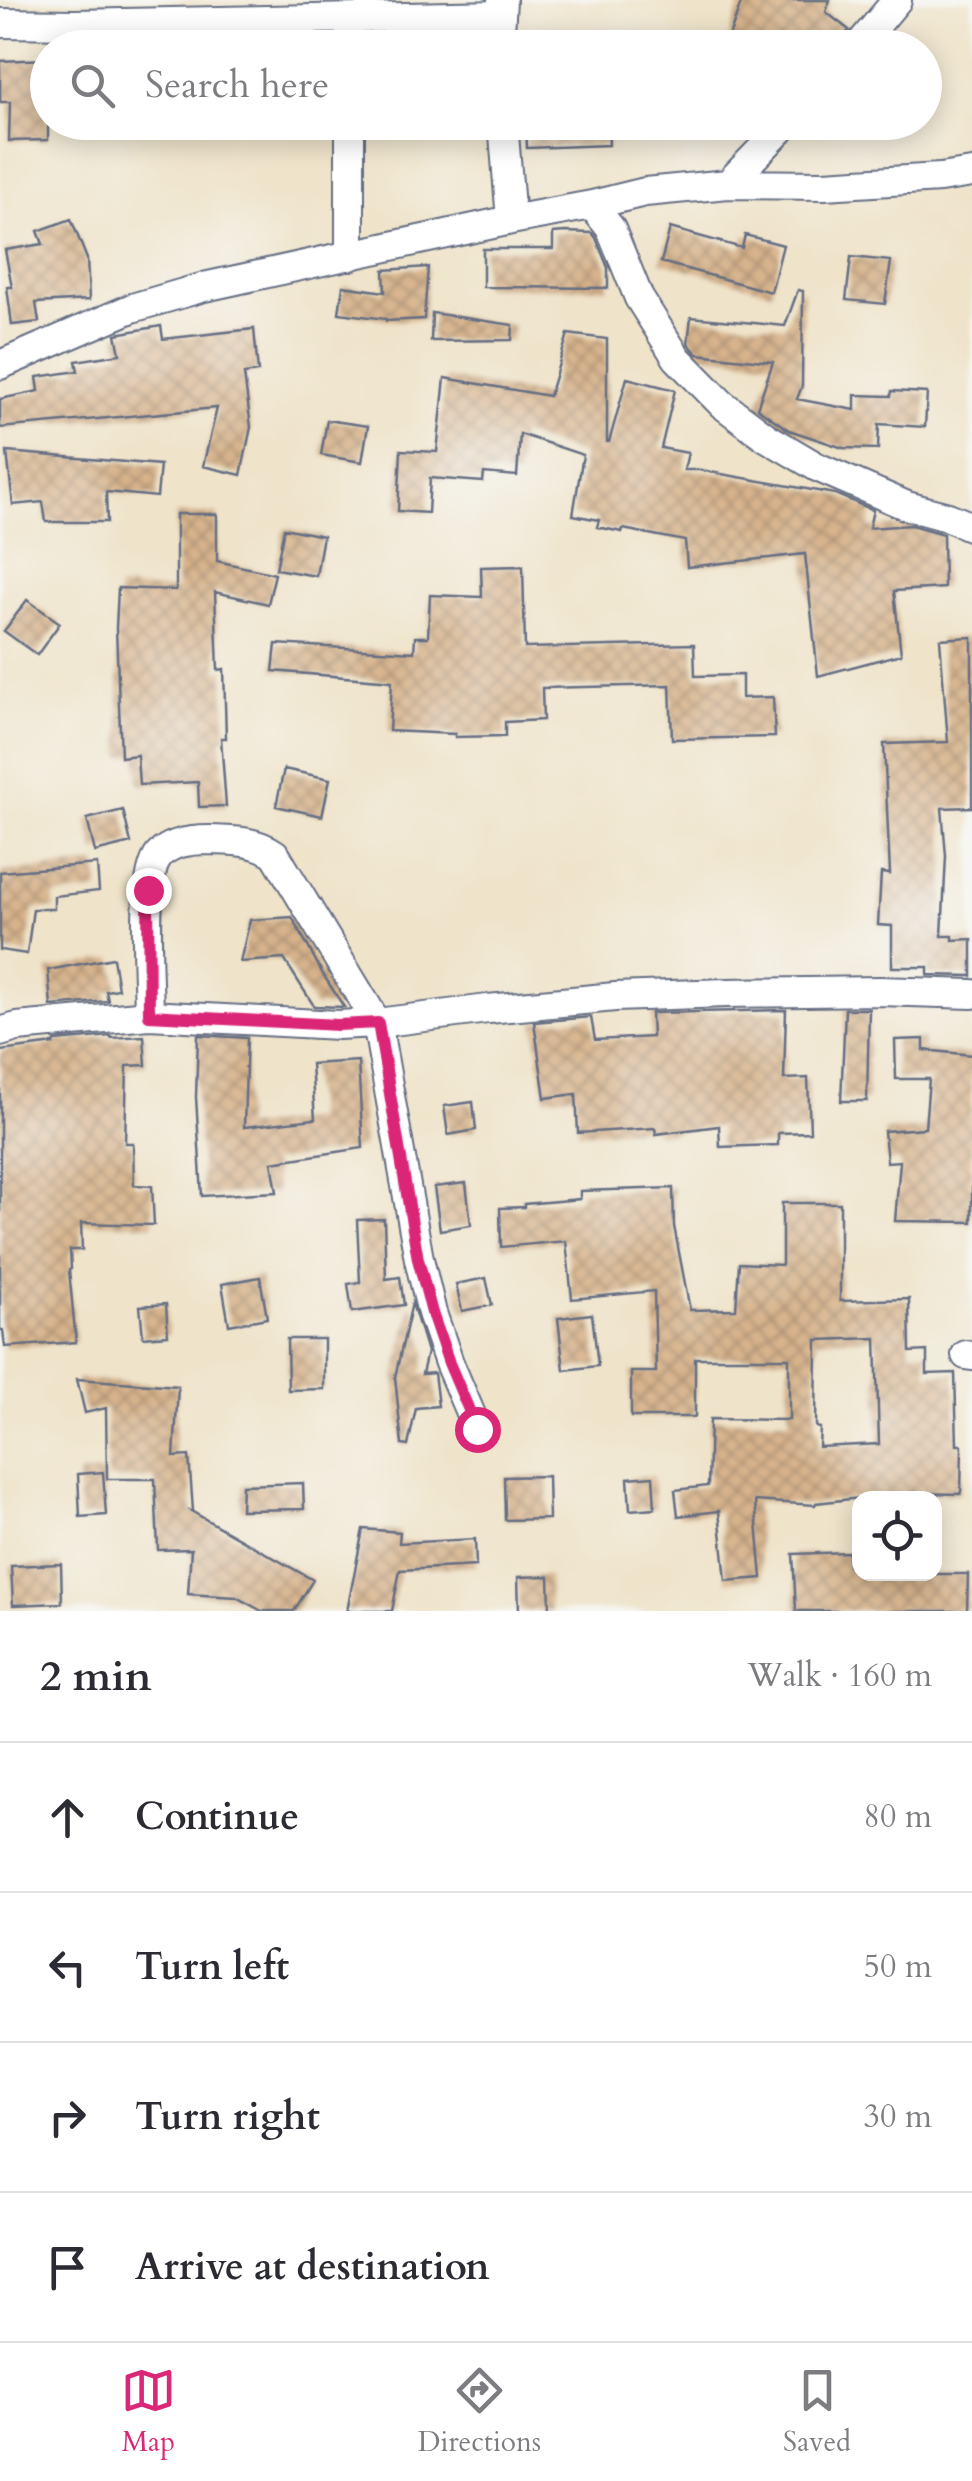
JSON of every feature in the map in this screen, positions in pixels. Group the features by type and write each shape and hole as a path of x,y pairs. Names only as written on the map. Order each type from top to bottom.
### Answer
{"street":[{"path":"872,30 898,0"},
{"path":"0,23 350,19 388,8 500,8"},
{"path":"350,19 350,30"},
{"path":"350,140 350,256"},
{"path":"504,140 511,220"},
{"path":"728,184 771,140"},
{"path":"0,365 132,308 204,286 646,192 728,184 824,185 940,178 972,172"},
{"path":"592,206 611,228 639,298 676,358 722,404 818,468 972,528"},
{"path":"149,1015 148,890 161,853 172,845 199,840 250,842 276,854 378,1023 418,1259 449,1363 477,1429"},
{"path":"0,1032 17,1027 149,1015 338,1025 378,1023 615,997 726,992 880,990 972,994"}],"building":[{"path":"742,0 830,0 826,12 849,30 731,30"},
{"path":"30,60 30,140 48,140 9,141 10,102 0,102 0,61"},
{"path":"527,140 609,140 609,145 527,148"},
{"path":"71,219 87,259 89,300 36,303 39,322 12,325 7,287 12,287 5,250 43,244 38,231"},
{"path":"670,228 742,248 745,235 783,245 771,292 661,262"},
{"path":"553,233 592,233 596,238 608,268 608,288 483,287 483,249 553,249"},
{"path":"851,257 891,261 885,304 846,300"},
{"path":"428,267 424,319 386,321 339,313 343,286 385,292 384,270"},
{"path":"798,290 803,291 802,386 797,399 855,410 855,395 927,393 925,427 879,424 878,449 843,448 789,430 757,408 773,362 697,354 688,343 691,317 785,326"},
{"path":"432,313 513,325 512,340 431,341"},
{"path":"161,326 163,339 254,329 258,372 244,374 251,427 241,475 203,466 217,408 0,428 0,399 39,391 37,377 78,371 76,361 120,354 116,334"},
{"path":"568,334 607,339 607,442 627,378 675,390 661,448 688,453 684,470 835,494 873,510 869,528 911,525 943,534 944,588 894,591 901,654 818,676 805,554 687,567 685,541 597,527 599,520 573,515 583,455 520,434 517,476 484,473 483,482 430,478 428,513 398,511 401,450 437,452 445,378 549,396"},
{"path":"327,420 368,426 362,462 321,455"},
{"path":"7,452 160,465 157,497 106,492 107,522 46,522 43,502 13,505"},
{"path":"176,514 217,514 217,561 275,574 268,604 215,592 218,670 224,669 226,738 221,738 226,806 199,807 198,782 139,785 137,755 121,757 118,588 176,590"},
{"path":"284,528 323,536 316,576 276,569"},
{"path":"523,566 525,648 694,644 695,676 742,675 742,698 773,697 775,737 672,739 670,685 542,688 543,720 505,722 505,736 455,737 389,731 392,681 273,671 276,644 414,652 415,637 428,637 430,595 482,597 481,567"},
{"path":"27,600 60,623 37,655 4,631"},
{"path":"972,637 972,807 942,808 946,856 942,936 972,939 972,976 928,975 928,967 892,967 892,926 878,925 881,873 890,874 884,744 948,742 940,639"},
{"path":"284,769 330,779 322,816 276,806"},
{"path":"123,810 131,843 95,852 87,819"},
{"path":"97,864 99,891 54,896 54,909 33,909 27,954 0,950 0,872"},
{"path":"292,917 344,1007 314,1006 284,959 240,962 250,920"},
{"path":"113,958 118,989 106,991 108,1001 51,1006 48,970"},
{"path":"845,1009 869,1009 867,1101 841,1101"},
{"path":"786,1010 784,1079 808,1078 810,1132 778,1133 778,1145 720,1147 719,1126 656,1134 655,1128 578,1133 576,1094 545,1098 534,1022 591,1017 595,1040 652,1037 651,1013"},
{"path":"198,1035 247,1038 244,1127 315,1119 311,1064 358,1061 363,1148 272,1162 277,1192 202,1196 196,1097"},
{"path":"111,1036 144,1036 146,1065 127,1066 125,1143 133,1143 134,1185 152,1186 154,1225 81,1223 82,1250 70,1250 69,1270 76,1342 5,1347 0,1330 0,1051"},
{"path":"924,1039 924,1050 972,1055 972,1222 895,1221 900,1161 887,1162 884,1131 925,1128 929,1079 896,1079 895,1040"},
{"path":"473,1102 476,1130 448,1135 444,1106"},
{"path":"466,1183 471,1225 440,1230 434,1187"},
{"path":"673,1188 674,1226 690,1310 736,1309 739,1263 782,1265 782,1203 840,1203 840,1301 909,1299 910,1352 927,1351 927,1374 955,1373 957,1445 962,1445 961,1494 852,1491 852,1499 815,1505 755,1501 762,1578 726,1581 719,1511 678,1516 675,1490 708,1486 710,1419 789,1420 789,1358 695,1358 695,1417 631,1417 631,1372 656,1372 654,1291 572,1299 566,1241 501,1247 500,1208 580,1199 580,1191","holes":["876,1338 879,1444 819,1447 817,1340"]},
{"path":"384,1219 386,1279 400,1277 404,1305 352,1312 348,1284 360,1282 357,1220"},
{"path":"260,1277 267,1318 229,1325 222,1284"},
{"path":"486,1278 492,1305 462,1311 456,1284"},
{"path":"412,1303 427,1352 422,1374 434,1373 438,1406 416,1408 408,1446 402,1445 395,1377"},
{"path":"166,1304 168,1335 143,1337 140,1306"},
{"path":"592,1314 598,1366 564,1370 558,1318"},
{"path":"287,1339 324,1339 324,1389 288,1390"},
{"path":"77,1379 178,1386 174,1457 189,1456 191,1511 313,1580 294,1611 262,1611 236,1597 188,1594 191,1549 158,1550 155,1479 107,1479 106,1408 85,1413"},
{"path":"103,1472 106,1515 80,1517 78,1474"},
{"path":"548,1476 549,1519 505,1520 504,1477"},
{"path":"653,1476 655,1508 630,1510 628,1478"},
{"path":"303,1483 304,1509 241,1510 242,1485"},
{"path":"363,1529 400,1532 399,1543 475,1539 476,1566 400,1570 392,1611 347,1611"},
{"path":"848,1552 852,1581 942,1581 942,1574 968,1574 967,1611 796,1611 793,1554"},
{"path":"61,1564 62,1603 13,1605 11,1566"},
{"path":"549,1576 550,1611 519,1611 518,1577"}],"route":[{"path":"148,890 149,1015 338,1025 378,1023 418,1259 449,1363 477,1429"}]}
